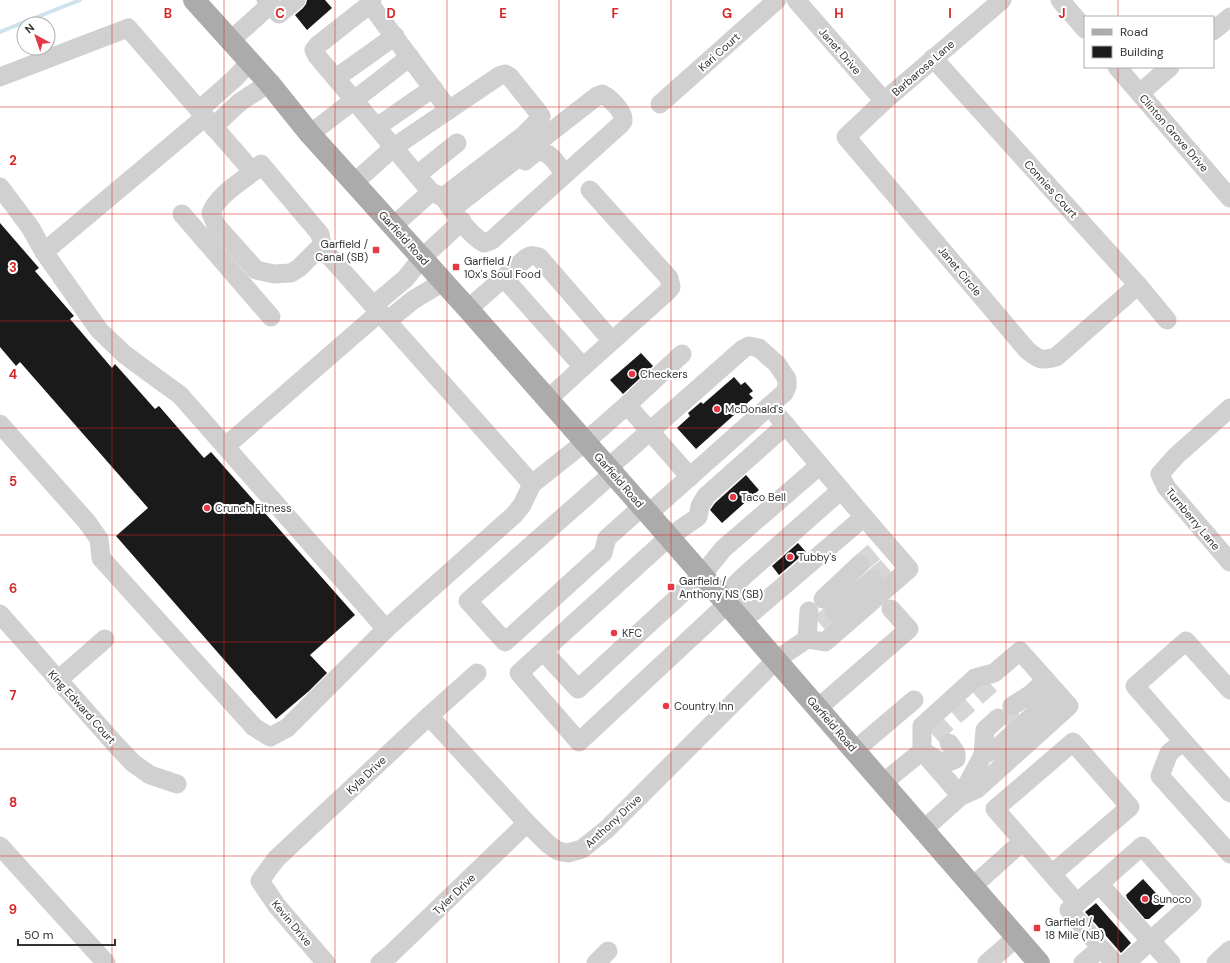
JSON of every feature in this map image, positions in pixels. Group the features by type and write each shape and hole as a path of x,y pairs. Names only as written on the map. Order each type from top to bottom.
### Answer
{"main road":[{"name":"Garfield Road","path":"194,0 269,83 310,134 611,470 1039,963"}],"street":[{"path":"230,40 268,2 279,14 296,0"},
{"name":"Kari Court","path":"660,104 777,0"},
{"name":"Janet Drive","path":"796,0 884,101"},
{"path":"1060,0 1084,29"},
{"path":"393,226 447,205 473,193 597,96 602,94 606,96 622,114 624,121 492,240 484,243 478,240 447,205 417,175 317,56 314,50 318,45 371,2 394,36 449,110"},
{"name":"Barbarosa Lane","path":"846,137 884,101 997,2"},
{"path":"1214,30 1230,17"},
{"path":"0,77 128,28 248,166"},
{"path":"336,78 394,36"},
{"path":"310,134 410,57"},
{"name":"Connies Court","path":"934,58 1138,285 1167,320"},
{"path":"206,118 234,79 250,62"},
{"name":"Clinton Grove Drive","path":"1118,68 1230,198"},
{"path":"1140,93 1169,68"},
{"path":"226,446 380,313 422,258 447,205 524,135 541,116 510,76 505,74 499,76 394,147 354,183"},
{"path":"44,252 206,118 240,102 269,83"},
{"path":"377,127 432,88"},
{"name":"Janet Circle","path":"846,137 1027,350 1034,356 1044,361 1056,357 1138,285"},
{"path":"417,175 457,144"},
{"path":"473,193 479,194 487,192 537,151 544,151 549,154 565,174"},
{"path":"323,249 316,251 300,268 291,273 274,274 256,270 216,225 211,213 213,208 248,166 261,164 320,234 323,249 532,484"},
{"path":"0,187 30,227 44,252 99,330 124,354 180,395 386,629"},
{"path":"548,399 671,287 669,278 590,190"},
{"path":"182,214 271,317"},
{"path":"468,309 525,259 534,255 539,257 612,341"},
{"path":"504,278 583,367"},
{"path":"380,313 412,300 443,282"},
{"path":"749,346 760,348 769,355 787,379 787,388 784,393 769,407 690,477 607,538 603,553 505,642 468,601 611,470 650,431 743,349 749,346"},
{"path":"0,424 87,522 99,539 101,558 254,727 270,737 287,728 386,629 514,515 522,505 532,484 586,442 682,354"},
{"path":"627,405 690,477"},
{"path":"769,407 864,517 876,563 909,569 825,642 807,640"},
{"name":"Turnberry Lane","path":"1230,408 1176,456 1160,474 1166,487 1230,562"},
{"path":"786,425 706,496 700,506 698,517 669,537 519,673 579,742 727,604 733,587 841,490"},
{"path":"543,651 578,689 702,575 723,549 820,465"},
{"path":"727,604 753,612 864,517"},
{"name":"Anthony Drive","path":"429,716 526,824 548,844 558,851 568,853 582,849 607,829 776,660 807,640 822,611 876,563"},
{"path":"818,708 909,630 892,609"},
{"name":"King Edward Court","path":"0,614 133,763 150,775 177,784"},
{"path":"58,680 105,639"},
{"path":"1230,690 1186,641 1135,686 1230,794"},
{"path":"924,829 961,796 977,788 1069,706 1020,651 994,673 975,678 922,726 922,751 961,796"},
{"path":"992,682 1024,655"},
{"name":"Kyla Drive","path":"260,881 276,860 429,716 478,673"},
{"path":"961,796 983,755 986,730 1009,716 1031,694 1052,686"},
{"path":"983,755 996,748 1052,686"},
{"path":"855,750 914,700"},
{"path":"884,783 922,751 941,739 956,753 956,759 949,762 941,762 922,751"},
{"path":"1183,740 1169,753 1160,776 1230,854"},
{"path":"1052,874 1130,807 1073,742 995,809 1077,903"},
{"name":"Tyler Drive","path":"380,963 526,824"},
{"path":"973,886 1023,841"},
{"path":"0,846 106,963"},
{"path":"1115,963 1069,910 1142,846 1192,902 1126,963"},
{"name":"Kevin Drive","path":"260,881 278,906 326,963"},
{"path":"1099,884 1171,963"},
{"path":"987,963 1016,937"},
{"path":"1084,963 1101,948"}],"building":[{"path":"307,0 325,0 332,8 307,30 295,15 303,8"},
{"path":"0,223 39,268 35,271 74,316 70,319 112,368 115,364 155,409 159,406 204,458 211,452 355,615 310,655 327,673 309,691 276,719 116,536 148,508 20,362 16,366 0,347"},
{"name":"Checkers","path":"641,353 653,366 623,394 610,380"},
{"name":"McDonald's","path":"734,377 741,385 745,382 753,391 749,394 753,398 696,449 677,428 690,416 688,413 701,402 703,404"},
{"name":"Taco Bell","path":"746,475 759,490 722,523 710,510 715,503"},
{"name":"Tubby's","path":"798,543 806,552 779,575 772,566"},
{"path":"1143,879 1166,904 1149,919 1145,919 1126,895"},
{"path":"1096,903 1131,943 1121,953 1085,912"}],"waterway":[{"path":"0,32 80,0"}],"tunnel":[{"path":"860,564 874,552"},
{"path":"873,579 887,567"},
{"path":"820,624 834,612"},
{"path":"933,735 992,683"},
{"path":"1006,726 1019,714"}],"place":[{"name":"Garfield / Canal (SB)","path":"376,250"},
{"name":"Garfield / 10x's Soul Food","path":"456,267"},
{"name":"Checkers","path":"632,374"},
{"name":"McDonald's","path":"717,409"},
{"name":"Taco Bell","path":"733,497"},
{"name":"Crunch Fitness","path":"207,508"},
{"name":"Tubby's","path":"790,557"},
{"name":"Garfield / Anthony NS (SB)","path":"671,587"},
{"name":"KFC","path":"614,633"},
{"name":"Country Inn","path":"666,706"},
{"name":"Sunoco","path":"1145,899"},
{"name":"Garfield / 18 Mile (NB)","path":"1037,928"}]}
